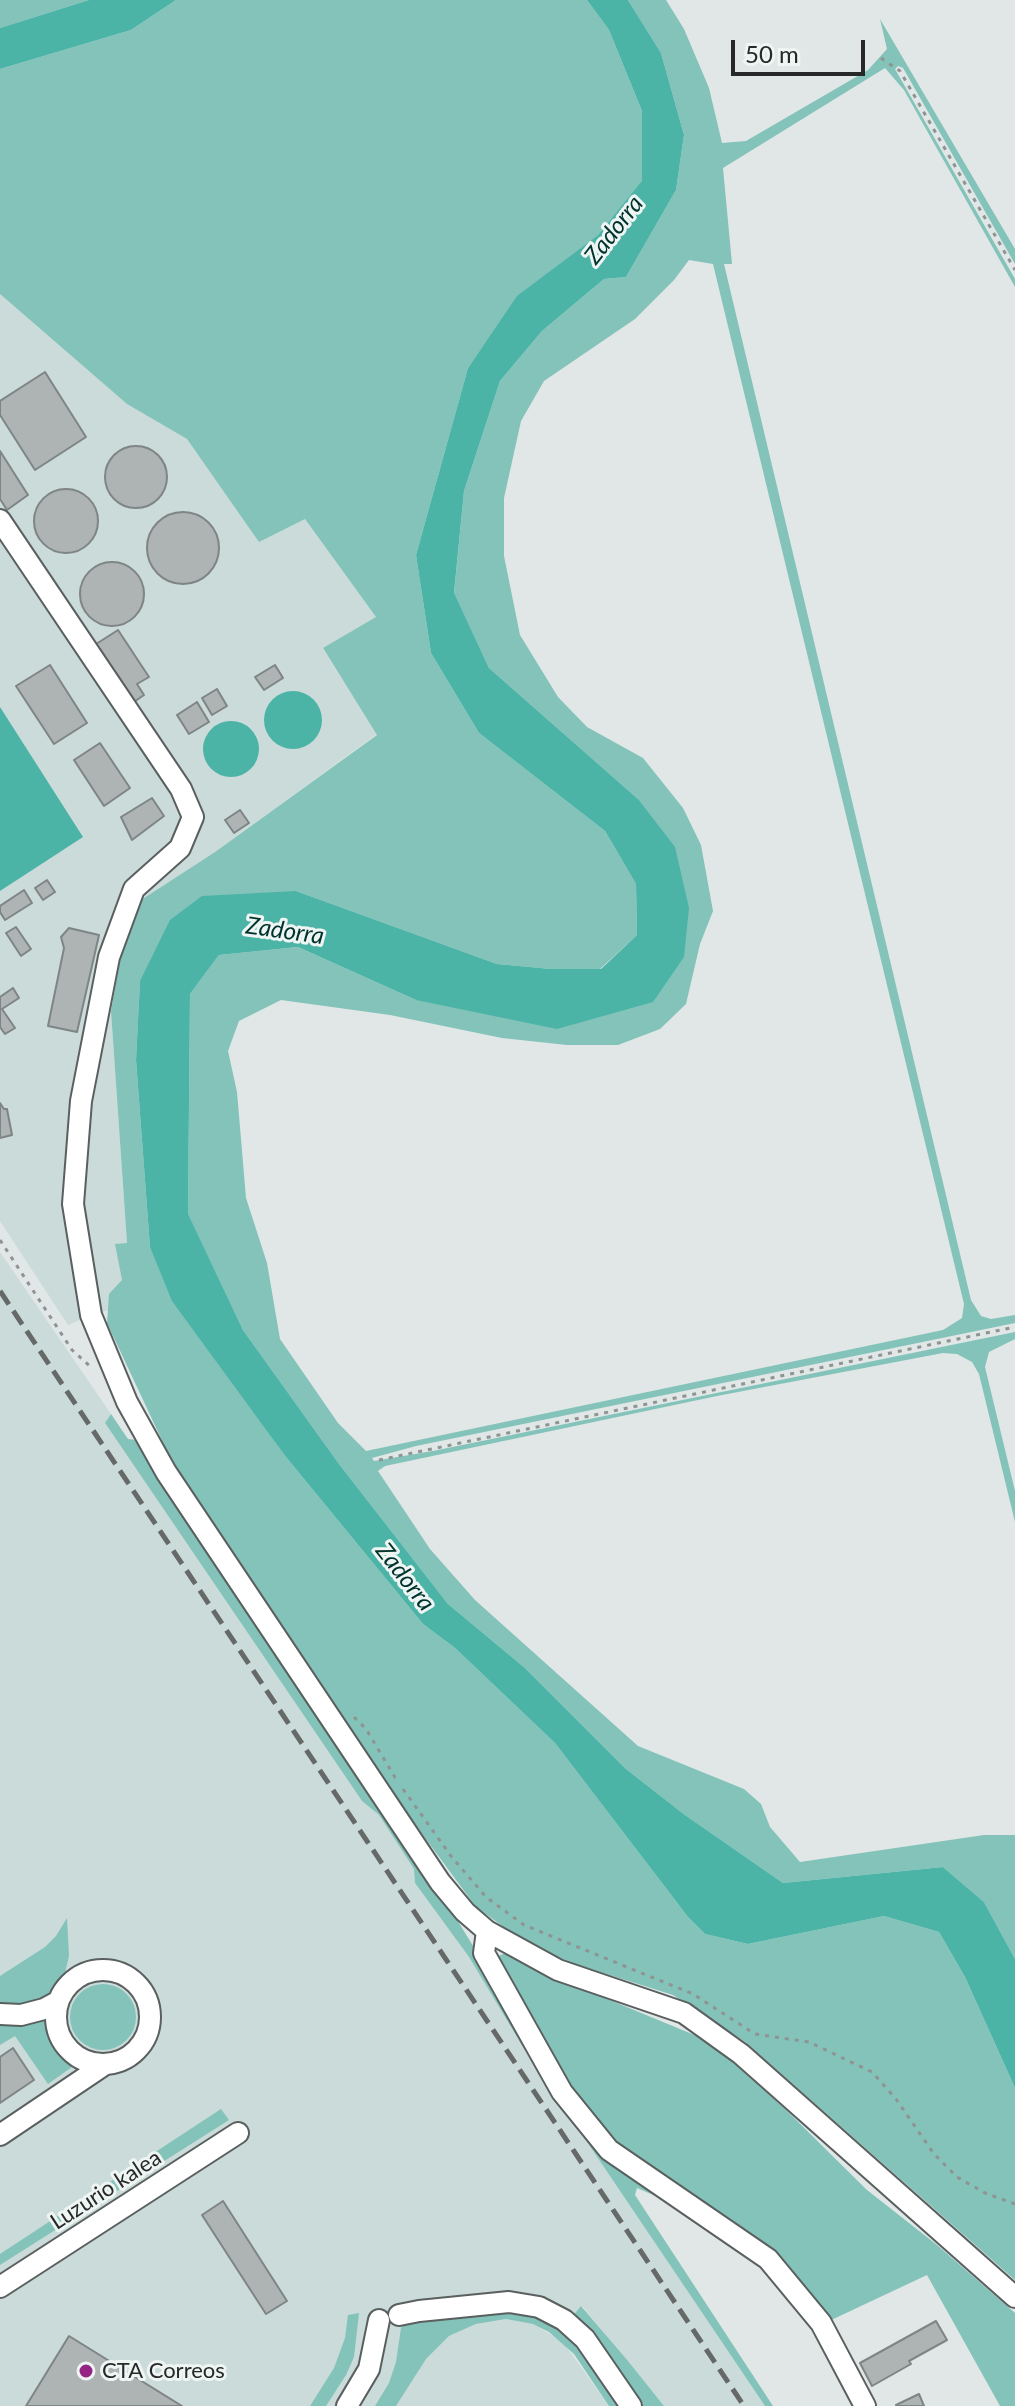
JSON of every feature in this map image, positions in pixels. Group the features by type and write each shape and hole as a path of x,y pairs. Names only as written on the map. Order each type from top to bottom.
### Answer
{"street":[{"path":"0,520 181,789 193,817 180,848 134,889 109,957 81,1101 73,1204 91,1315 127,1402 166,1472 440,1882 465,1912 487,1931 558,1970 684,2013 741,2054 1015,2297"},
{"path":"487,1931 484,1953 562,2092 609,2150 768,2259 821,2323 865,2406"},
{"path":"0,2135 104,2065 121,2061 136,2051 147,2035 151,2015 146,1996 134,1981 116,1971 97,1969 78,1976 65,1987 57,2002 56,2024 64,2045 81,2060 104,2065"},
{"path":"0,2014 21,2015 57,2002"},
{"name":"Luzurio kalea","path":"0,2287 238,2133"},
{"path":"347,2406 369,2369 389,2318 419,2311 509,2302 539,2307 564,2320 585,2339 631,2406"}],"path":[{"path":"881,58 900,71 1015,270"},
{"path":"0,1240 72,1350 94,1370"},
{"path":"379,1460 1015,1327"},
{"path":"326,1713 355,1717 451,1856 486,1897 524,1925 693,1994 755,2034 809,2042 872,2072 896,2099 934,2154 957,2177 985,2193 1015,2204"}],"shaded area":[{"path":"0,0 89,0 0,28"},
{"path":"176,0 587,0 609,30 642,111 643,181 598,235 517,297 468,368 416,555 431,653 479,733 605,831 636,884 637,935 600,969 497,964 296,891 140,982 136,1060 150,1247 232,1380 286,1457 423,1624 455,1648 555,1743 688,1917 705,1934 748,1944 884,1916 939,1932 965,1977 1015,2088 1015,2280 744,2041 673,1995 575,1964 529,1945 476,1907 417,1827 291,1638 181,1481 107,1323 109,1294 122,1280 115,1244 127,1243 111,1011 122,948 141,900 215,852 377,735 323,648 376,617 305,519 259,542 187,439 127,404 0,294 0,69 131,30"},
{"path":"628,0 666,0 684,29 709,88 722,143 746,141 868,70 887,49 880,19 1015,249 1015,264 903,68 898,66 895,69 1015,279 1015,287 904,90 885,68 723,168 732,264 724,264 971,1300 981,1316 991,1319 1015,1315 1015,1323 416,1446 372,1458 374,1461 433,1451 1015,1332 1015,1339 989,1352 985,1367 1015,1491 1015,1522 979,1374 972,1362 957,1354 943,1353 717,1396 385,1466 378,1471 430,1549 475,1600 638,1746 744,1789 761,1804 770,1827 800,1862 984,1835 1015,1835 1015,1959 984,1902 943,1867 783,1883 685,1815 626,1769 525,1668 448,1604 339,1464 243,1330 188,1215 190,994 219,955 298,947 416,1000 652,1002 638,799 489,668 454,594 464,491 500,381 542,331 604,279 626,277 676,190 684,135 661,53","holes":["689,260 713,264 964,1304 962,1318 943,1330 366,1451 338,1423 280,1339 267,1263 246,1198 237,1092 228,1051 239,1021 281,1000 390,1015 502,1038 567,1045 618,1045 660,1029 686,1004 700,944 713,911 701,845 683,808 643,758 587,727 558,697 520,635 504,556 504,498 521,421 544,381 635,319 674,280"]},
{"path":"0,294 127,404 187,439 259,541 305,519 376,617 323,649 377,734 215,852 141,900 122,948 111,1011 127,1243 116,1244 127,1305 68,1325 0,1221"},
{"path":"0,1252 111,1414 105,1423 362,1801 379,1815 414,1869 415,1883 469,1957 523,2047 765,2406 664,2406 582,2306 571,2318 422,2304 426,2359 449,2336 476,2324 506,2319 534,2324 563,2342 609,2406 0,2406"},
{"path":"111,1414 128,1439 137,1440 448,1905 587,2132 737,2240 795,2295 857,2406 852,2406 806,2317 762,2264 665,2200 637,2188 635,2195 773,2406 765,2406 523,2047 469,1957 415,1883 414,1869 379,1815 362,1801 105,1423"},
{"path":"67,1918 69,1956 65,1973 52,1990 28,2007 0,2005 0,1976 45,1947"},
{"path":"509,1952 554,1977 709,2041 786,2110 867,2190 937,2245 1015,2313 1015,2406 1000,2406 927,2275 827,2322 795,2279 620,2150 565,2080 495,1957"},
{"path":"103,1984 126,1994 136,2017 126,2040 103,2050 80,2040 70,2017 80,1994"},
{"path":"45,2017 53,2048 72,2067 48,2084 15,2036 0,2045 0,2021"},
{"path":"221,2109 229,2120 0,2265 0,2254"},
{"path":"508,2306 562,2324 625,2406 609,2406 574,2354 549,2332 533,2324 506,2319 476,2324 449,2336 426,2359 396,2406 375,2406 389,2383 401,2328 410,2317"},
{"path":"581,2306 664,2406 639,2406 571,2318"},
{"path":"359,2313 354,2357 346,2375 326,2406 310,2406 334,2368 345,2338 348,2315"}],"water":[{"path":"89,0 176,0 131,30 0,69 0,28"},
{"name":"Zadorra","path":"587,0 628,0 661,53 684,135 676,190 626,277 604,279 542,331 500,381 464,491 454,593 489,668 638,799 675,847 689,908 684,957 653,1002 557,1029 416,1000 298,947 219,955 190,994 188,1214 243,1330 339,1464 448,1604 525,1668 626,1769 685,1815 783,1883 943,1867 984,1902 1015,1959 1015,2088 965,1977 939,1932 884,1916 748,1944 705,1934 688,1917 555,1743 455,1648 423,1624 286,1457 172,1301 150,1247 136,1060 140,981 170,920 202,896 296,891 497,964 551,969 601,969 637,935 636,884 605,831 479,733 431,653 416,555 468,368 517,296 598,235 642,181 642,111 609,30"},
{"path":"293,691 304,693 313,700 320,709 320,731 313,740 304,747 293,749 282,747 273,740 266,731 264,720 266,709 273,700 282,693"},
{"path":"0,707 83,837 0,891"},
{"path":"231,721 251,729 259,749 251,769 231,777 211,769 203,749 211,729"}],"building":[{"path":"45,372 86,437 35,470 0,415 0,401"},
{"path":"130,446 142,446 158,455 165,465 165,489 158,499 142,508 130,508 110,494 105,483 105,471 119,451"},
{"path":"0,451 28,495 7,510 0,499"},
{"path":"66,489 78,491 89,498 96,509 96,533 89,544 78,551 66,553 54,551 43,544 36,533 34,521 36,509 43,498 54,491"},
{"path":"183,512 203,518 213,528 219,548 213,568 203,578 183,584 163,578 153,568 147,548 153,528 163,518"},
{"path":"112,562 130,568 138,576 144,594 138,612 130,620 112,626 94,620 86,612 80,594 86,576 94,568"},
{"path":"118,630 149,677 137,684 144,695 131,704 93,646"},
{"path":"50,665 87,723 54,744 16,686"},
{"path":"275,665 283,678 264,690 255,677"},
{"path":"217,689 227,706 212,715 202,698"},
{"path":"197,702 209,722 189,734 177,715"},
{"path":"100,743 130,788 104,806 74,760"},
{"path":"152,798 164,816 132,840 121,817"},
{"path":"240,810 249,823 234,833 225,820"},
{"path":"47,880 55,892 43,900 35,888"},
{"path":"24,890 32,903 5,920 0,906"},
{"path":"16,927 31,949 21,956 6,933"},
{"path":"69,928 99,935 77,1032 48,1026 64,948 61,937"},
{"path":"13,988 19,998 2,1009 15,1028 5,1034 0,1027 0,997"},
{"path":"0,1103 7,1109 12,1135 0,1138"},
{"path":"13,2048 34,2080 0,2103 0,2057"},
{"path":"223,2201 287,2301 266,2314 202,2215"},
{"path":"936,2321 947,2340 872,2386 860,2363"},
{"name":"CTA Correos","path":"69,2336 182,2406 26,2406"},
{"path":"919,2394 924,2406 896,2405"}],"railway":[{"path":"0,1291 744,2406"}],"place":[{"name":"CTA Correos","path":"86,2371"}]}
